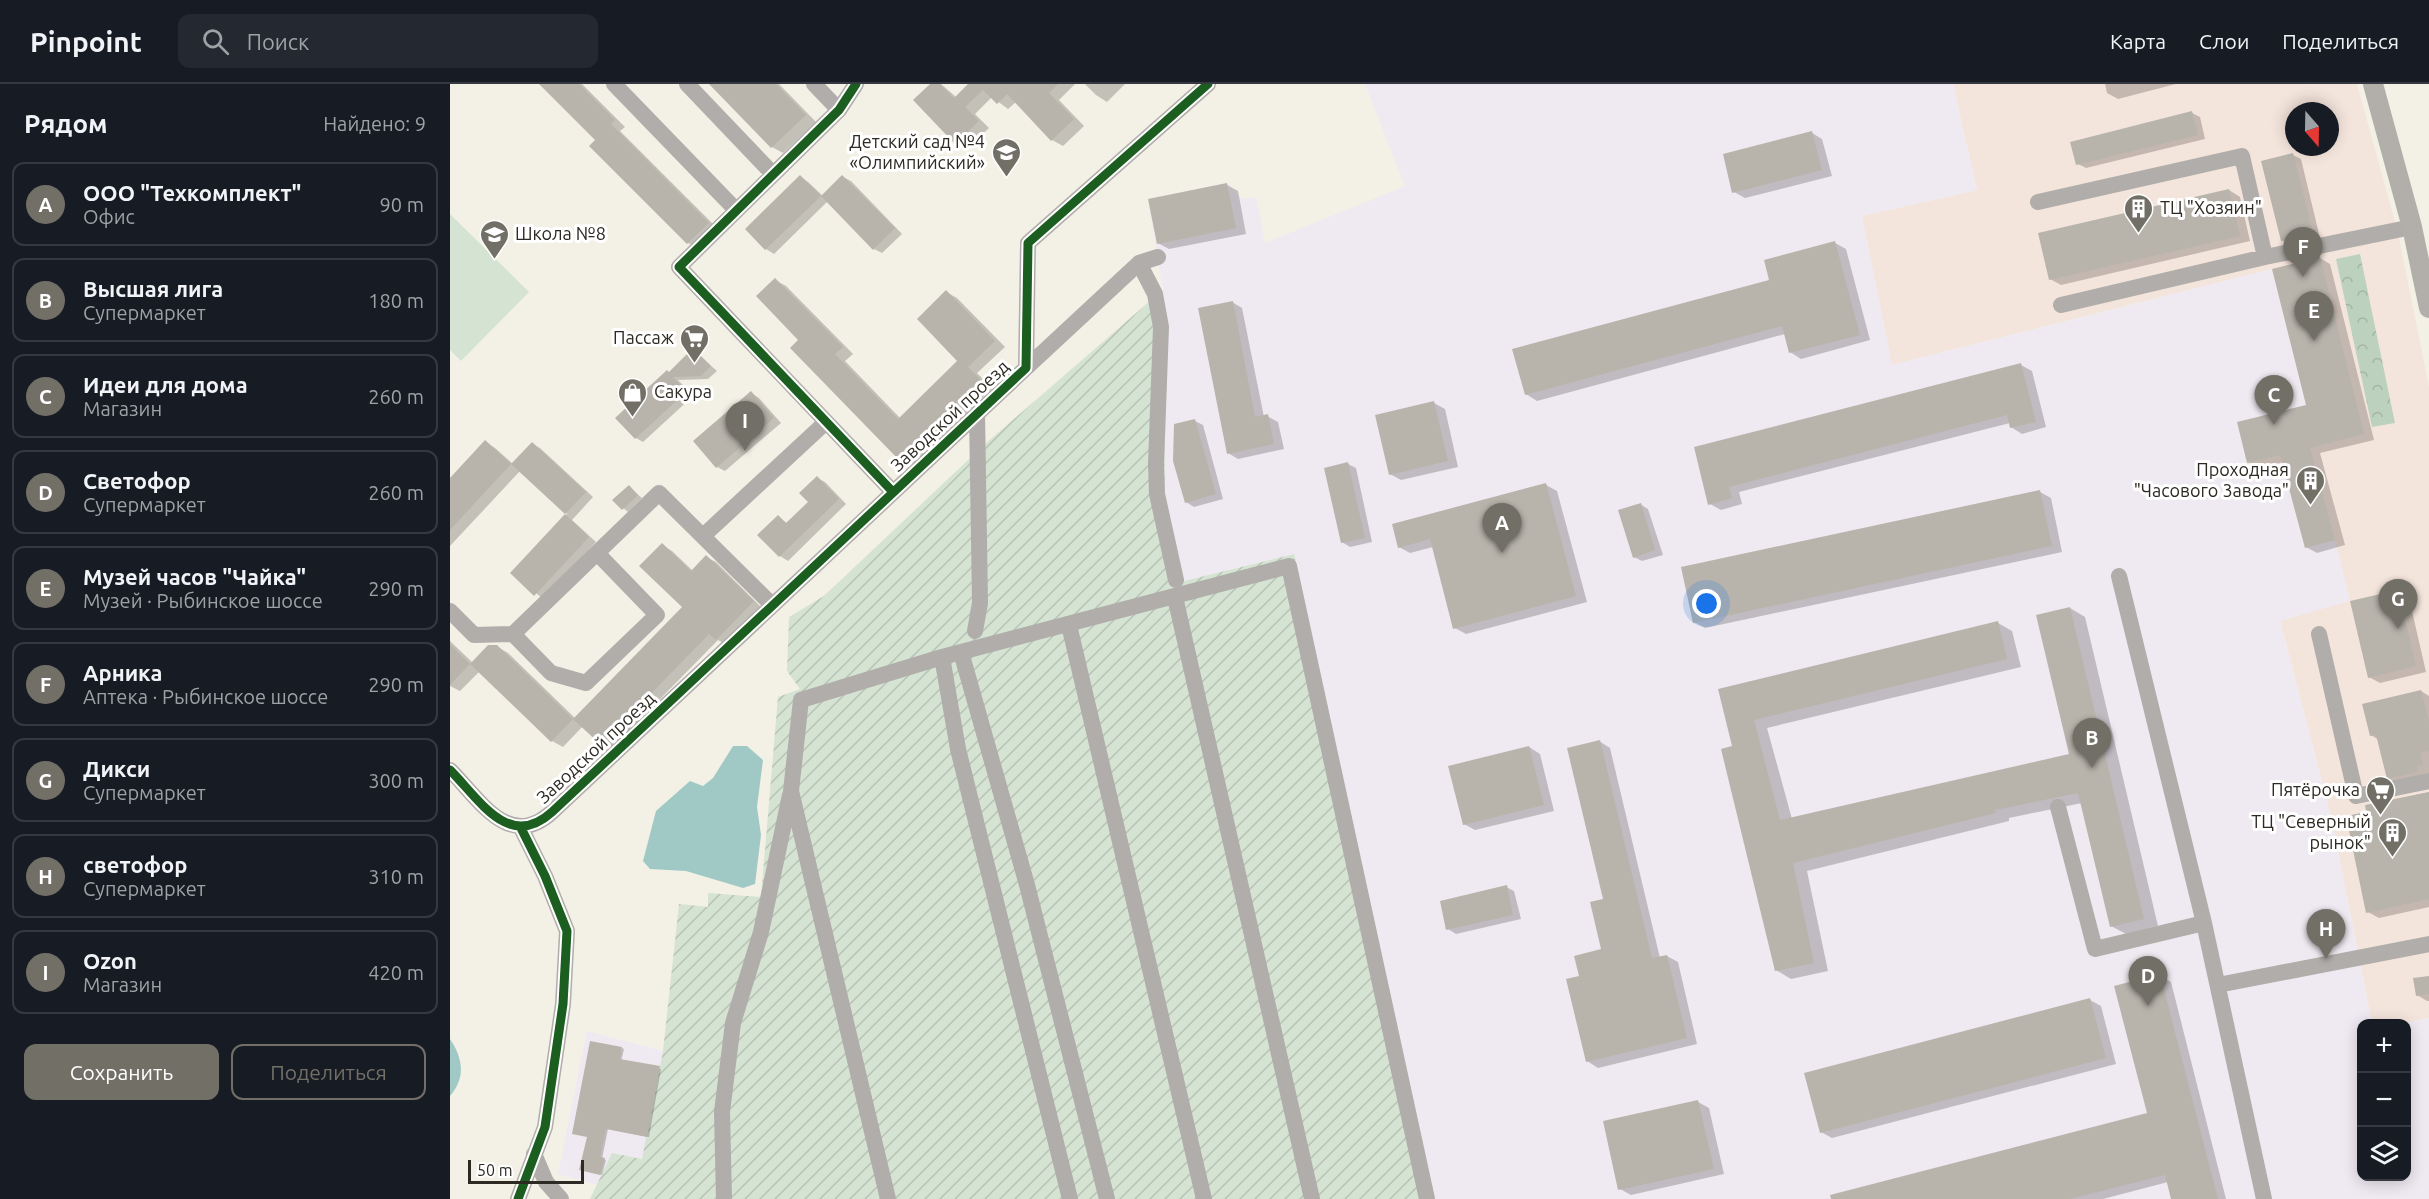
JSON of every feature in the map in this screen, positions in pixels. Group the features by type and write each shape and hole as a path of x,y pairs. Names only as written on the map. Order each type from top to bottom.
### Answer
{"main road":[{"path":"2373,84 2412,227 2429,308"}],"street":[{"path":"614,84 736,210"},
{"path":"687,84 772,173"},
{"path":"814,84 839,110"},
{"path":"856,84 839,110 772,173 679,267 893,492"},
{"name":"Заводской проезд","path":"521,828 532,826 547,817 1026,368 1028,243 1208,84"},
{"path":"2038,202 2242,156 2265,257"},
{"path":"2061,305 2265,257 2412,227"},
{"path":"1026,368 1139,263 1158,258"},
{"path":"1139,263 1155,294 1161,327 1157,494 1176,579"},
{"path":"975,631 980,603 977,413"},
{"path":"703,536 826,422"},
{"path":"450,612 474,635 513,634 659,493 772,605"},
{"path":"513,634 551,673 586,683 657,615 597,553"},
{"path":"724,1199 722,1112 734,1023 761,932 791,791 801,700 942,657 1289,566 1427,1199"},
{"path":"2119,576 2204,923 2264,1199"},
{"path":"1174,597 1312,1199"},
{"path":"1069,625 1204,1199"},
{"path":"2319,634 2356,796 2429,781"},
{"path":"961,652 1027,885 1107,1199"},
{"path":"942,657 958,749 1070,1199"},
{"path":"450,770 498,818 521,828 545,876 567,932 563,1004 545,1127 518,1199"},
{"path":"791,791 888,1199"},
{"path":"2058,807 2095,949 2204,923"},
{"path":"2218,985 2429,944"},
{"path":"534,1154 546,1182 561,1199"}],"shaded area":[{"path":"1365,84 1953,84 1977,190 1862,216 1892,365 2272,269 2306,405 2237,422 2253,481 2285,472 2305,548 2335,540 2350,601 2280,621 2331,816 2371,1019 2357,1019 2357,1181 2411,1181 2411,1021 2429,1018 2429,1199 1435,1199 1293,554 1184,581 1165,503 1164,296 1148,199 1227,183 1242,199 1256,197 1265,243 1405,186"},
{"path":"1953,84 2357,84 2398,233 2429,387 2429,1018 2411,1021 2411,1019 2371,1019 2331,816 2280,620 2285,473 2253,481 2237,422 2306,404 2272,269 1892,365 1862,216 1977,190"},
{"path":"587,1031 663,1051 642,1159 612,1153 597,1185 558,1174"}],"green space":[{"path":"450,214 529,292 461,361 450,350"},
{"path":"2360,254 2395,423 2372,427 2336,259"},
{"path":"1150,301 1164,367 1165,503 1184,581 1294,554 1435,1199 590,1199 612,1153 642,1159 663,1051 679,904 708,907 708,893 761,897 778,697 800,689 787,671 789,617 824,596 985,444"}],"water":[{"path":"733,746 747,746 763,760 757,807 761,835 755,884 743,888 686,871 650,869 643,861 656,811 690,781 703,786 713,778"},
{"path":"450,1039 458,1053 461,1068 459,1082 450,1096"}],"building":[{"path":"539,84 579,84 615,120 611,124 709,223 687,244 589,146 595,140"},
{"path":"709,84 776,84 806,115 771,148"},
{"name":"Детский сад №4 «Олимпийский»","path":"930,84 940,84 954,98 968,84 1058,84 1049,93 1074,119 1051,141 1007,94 997,104 983,90 965,107 979,121 955,144 913,100"},
{"path":"2192,111 2198,135 2076,165 2070,142"},
{"path":"1812,131 1822,170 1732,193 1723,154"},
{"path":"2285,155 2294,156 2313,233 2281,241 2261,161"},
{"path":"800,175 821,196 765,250 745,229"},
{"path":"842,175 895,228 873,250 821,196"},
{"path":"1227,183 1236,228 1157,244 1148,199"},
{"name":"ТЦ \"Хозяин\"","path":"2229,189 2240,236 2049,280 2038,233"},
{"path":"1835,241 1860,335 1789,353 1782,326 1525,395 1512,349 1769,280 1764,260"},
{"path":"2320,257 2364,434 2310,448 2335,540 2305,548 2280,455 2247,463 2237,422 2306,405 2272,269"},
{"path":"775,278 843,347 835,354 898,419 957,361 917,319 946,290 995,341 968,367 982,381 900,461 790,348 798,340 756,296"},
{"path":"1233,301 1255,417 1268,414 1274,444 1227,454 1198,308"},
{"path":"693,348 711,366 701,376 673,377 687,391 635,439 615,418 667,370 669,372"},
{"path":"2021,363 2036,422 2010,428 2007,415 1729,487 1732,498 1708,505 1694,447"},
{"path":"751,391 774,418 716,468 693,441"},
{"path":"1434,401 1448,461 1389,475 1375,415"},
{"path":"1195,419 1216,494 1185,503 1173,461 1174,424"},
{"path":"485,440 511,464 450,530 450,478"},
{"path":"532,442 586,492 565,514 511,464"},
{"path":"1348,462 1365,538 1341,543 1324,468"},
{"path":"817,476 839,499 779,557 757,535 778,515 786,523 808,502 799,493"},
{"path":"1546,483 1576,596 1453,629 1430,539 1398,548 1392,524"},
{"path":"629,485 638,495 622,510 612,500"},
{"path":"2040,490 2052,546 1693,623 1681,567"},
{"path":"1641,503 1655,550 1633,558 1618,510"},
{"path":"565,514 589,537 534,596 510,573"},
{"path":"662,543 691,571 706,555 754,601 716,640 709,634 601,745 573,719 682,607 639,566"},
{"path":"2398,590 2416,666 2368,678 2350,601"},
{"path":"2070,607 2144,919 2110,927 2078,793 1995,810 1996,813 1793,863 1814,963 1775,971 1721,749 1732,746 1718,689 1998,621 2007,659 1754,720 1780,820 2069,754 2036,615"},
{"path":"450,644 470,664 450,685"},
{"path":"488,645 497,645 573,719 551,742 470,664"},
{"path":"2421,690 2429,721 2429,751 2420,753 2423,765 2417,766 2418,772 2387,779 2376,735 2370,736 2362,704"},
{"path":"1600,740 1652,958 1667,955 1687,1038 1586,1062 1566,979 1579,976 1574,956 1601,949 1590,902 1603,899 1567,748"},
{"path":"1529,746 1544,805 1463,825 1448,766"},
{"name":"ТЦ \"Северный рынок\"","path":"2429,792 2429,899 2366,913 2346,816 2366,812 2365,805"},
{"path":"1507,885 1513,915 1446,930 1440,901"},
{"path":"2160,974 2218,1199 2171,1199 2165,1175 2070,1199 1831,1199 1830,1195 2147,1113 2114,986"},
{"path":"2429,976 2429,994 2416,996 2413,978"},
{"path":"2090,998 2106,1058 1820,1133 1804,1073"},
{"path":"590,1041 622,1047 620,1059 660,1066 647,1137 606,1129 600,1157 605,1158 600,1175 579,1170 587,1137 572,1134"},
{"path":"1698,1100 1714,1169 1618,1190 1603,1121"}],"cycle path":[{"path":"856,84 839,110 679,267 893,492"},
{"path":"450,770 484,807 509,824 522,826 537,823 552,812 1026,368 1028,243 1208,84"},
{"path":"518,1199 545,1127 563,1004 567,931 545,876 521,828"}],"place":[{"name":"Детский сад №4 «Олимпийский»","path":"1006,178"},
{"name":"ТЦ \"Хозяин\"","path":"2139,234"},
{"name":"Школа №8","path":"494,260"},
{"name":"Арника","path":"2303,277"},
{"name":"Музей часов \"Чайка\"","path":"2314,341"},
{"name":"Пассаж","path":"695,364"},
{"name":"Сакура","path":"633,418"},
{"name":"Идеи для дома","path":"2274,425"},
{"name":"Ozon","path":"745,451"},
{"name":"Проходная \"Часового 3авода\"","path":"2310,506"},
{"name":"ООО \"Техкомплект\"","path":"1502,553"},
{"name":"Дикси","path":"2398,629"},
{"name":"Высшая лига","path":"2092,768"},
{"name":"Пятёрочка","path":"2381,816"},
{"name":"ТЦ \"Северный рынок\"","path":"2392,858"},
{"name":"светофор","path":"2326,959"},
{"name":"Светофор","path":"2148,1006"}]}
